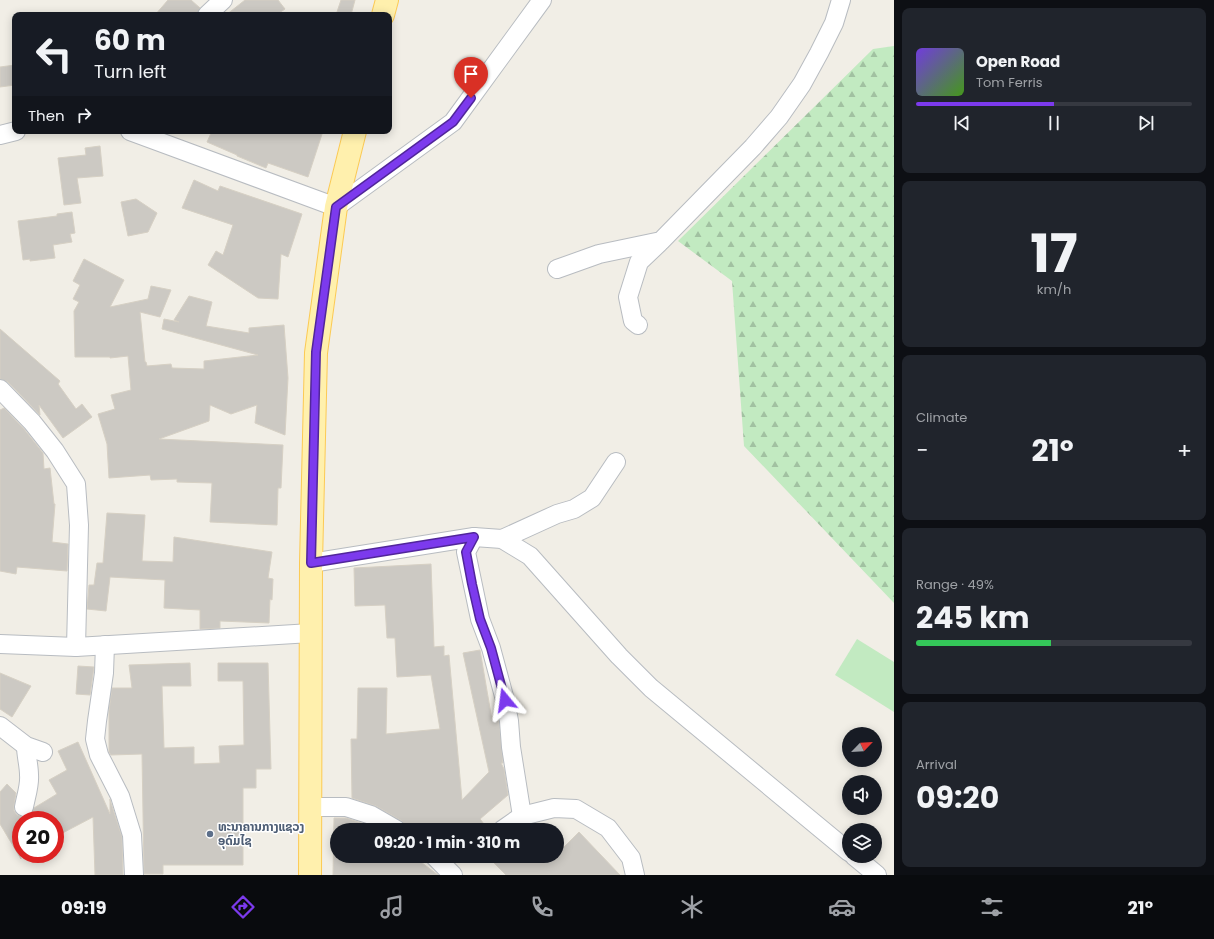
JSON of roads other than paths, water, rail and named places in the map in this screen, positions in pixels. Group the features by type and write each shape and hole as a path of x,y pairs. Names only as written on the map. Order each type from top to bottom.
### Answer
{"main road":[{"path":"384,12 387,0"},
{"path":"310,875 311,563 316,352 336,207 354,134"}],"street":[{"path":"210,12 223,0"},
{"path":"138,134 336,207 453,122 542,0"},
{"path":"638,326 633,321 628,297 638,262 662,241 753,147 779,117 802,84 819,53 834,23 841,0"},
{"path":"0,135 12,132"},
{"path":"557,269 599,254 662,241"},
{"path":"0,389 32,422 55,450 76,484 79,525 76,647"},
{"path":"502,539 557,514 574,509 592,498 616,462"},
{"path":"474,537 466,552 480,619 491,648 505,700 522,816"},
{"path":"311,563 474,537 502,539 530,556 619,656 651,688 842,846"},
{"path":"0,644 76,647 311,633"},
{"path":"105,645 104,673 96,722 95,739 99,755 120,796 132,835 134,875"},
{"path":"0,726 26,746 43,752"},
{"path":"24,807 29,775 26,759 26,746"},
{"path":"310,807 346,807 371,815 385,823"},
{"path":"512,823 522,816 554,808 576,809 608,828 631,858 635,875"},
{"path":"441,863 453,875"},
{"path":"862,863 877,875"}],"place":[{"name":"ທະນາຄານກາງແຊວງ ອຸດົມໄຊ","path":"210,834"}]}
